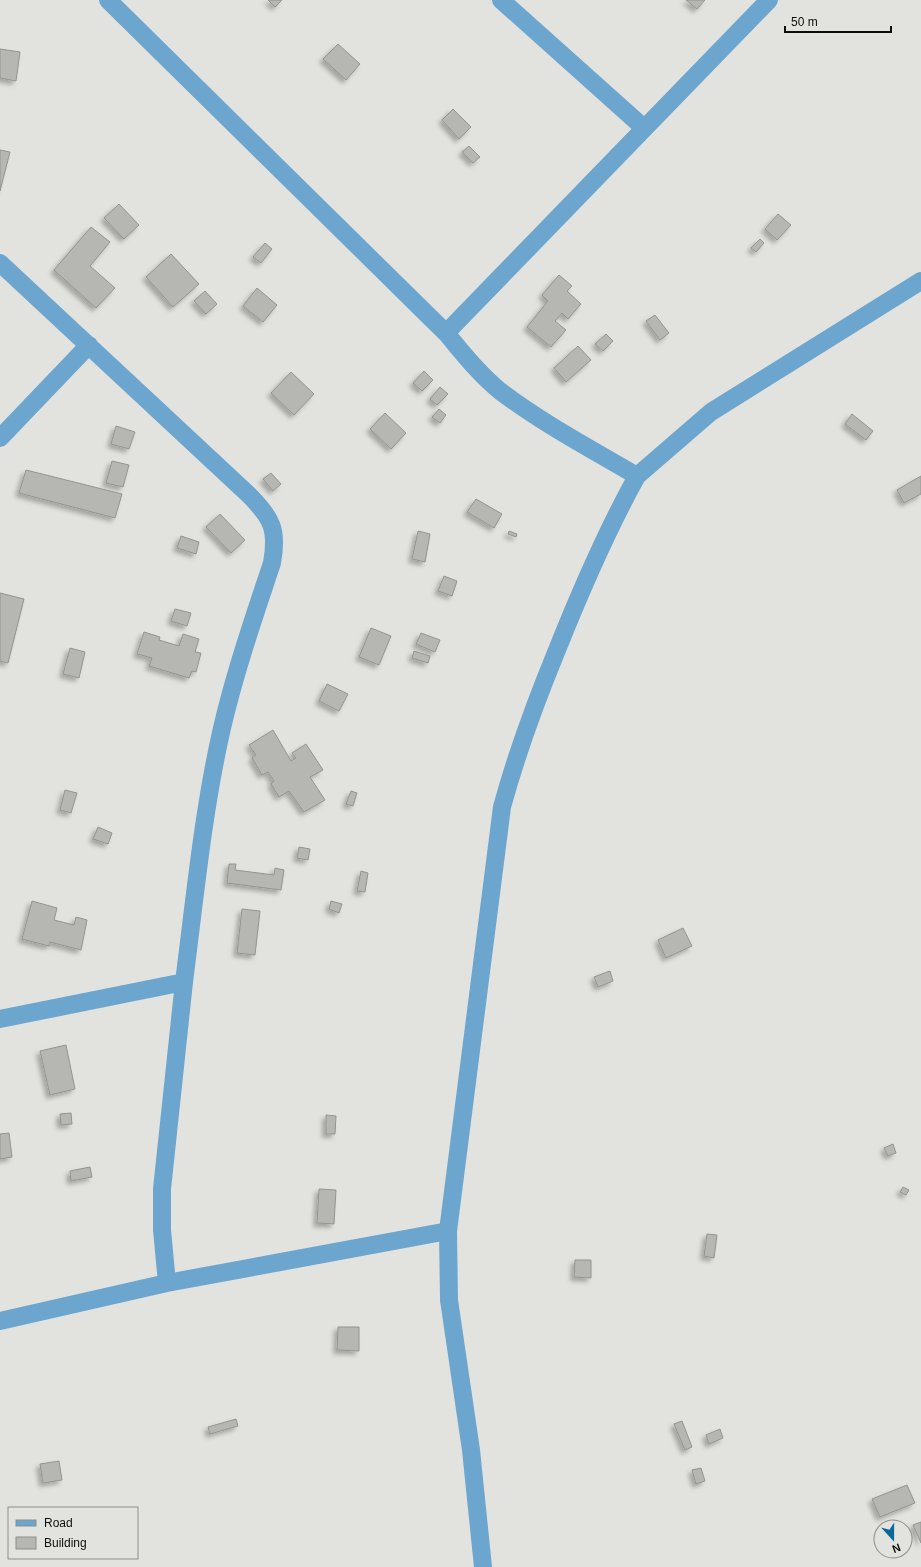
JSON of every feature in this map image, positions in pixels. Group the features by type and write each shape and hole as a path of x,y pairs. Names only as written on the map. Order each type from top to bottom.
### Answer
{"street":[{"path":"108,0 446,333 472,364 500,390 534,413 637,476"},
{"path":"501,0 644,128"},
{"path":"446,333 770,0"},
{"path":"0,263 265,512 276,542 272,563 233,685 222,729 207,806 184,982 162,1189 162,1230 166,1283"},
{"path":"483,1567 471,1450 449,1300 448,1231 502,807 515,759 535,703 596,556 637,476 712,412 921,281"},
{"path":"0,438 89,345"},
{"path":"0,1019 184,982"},
{"path":"0,1321 166,1283 448,1231"}],"building":[{"path":"268,0 282,0 275,7"},
{"path":"686,0 705,0 697,9"},
{"path":"338,44 360,64 346,80 323,59"},
{"path":"0,49 20,52 16,81 0,78"},
{"path":"453,109 471,127 459,139 442,120"},
{"path":"469,146 480,157 473,163 462,152"},
{"path":"0,150 10,152 0,191"},
{"path":"119,204 139,225 124,239 104,218"},
{"path":"778,214 791,225 777,240 765,229"},
{"path":"91,227 110,242 90,266 115,288 96,308 54,270"},
{"path":"760,239 764,243 756,252 751,248"},
{"path":"265,243 272,249 261,263 253,257"},
{"path":"171,254 199,284 173,307 146,277"},
{"path":"559,275 572,286 567,291 581,304 568,319 562,313 555,321 566,330 551,347 527,327 548,301 542,295"},
{"path":"257,288 277,305 263,322 243,306"},
{"path":"205,291 217,304 206,314 194,301"},
{"path":"655,315 669,333 660,340 646,321"},
{"path":"606,334 613,341 603,351 595,344"},
{"path":"578,346 591,360 566,382 554,368"},
{"path":"424,371 433,380 422,391 413,383"},
{"path":"291,372 314,394 294,415 271,393"},
{"path":"440,387 448,394 437,405 430,399"},
{"path":"439,409 446,415 440,423 432,417"},
{"path":"385,413 406,433 391,449 370,429"},
{"path":"852,414 873,431 866,440 845,424"},
{"path":"116,426 135,432 129,449 111,444"},
{"path":"112,461 129,465 123,487 106,483"},
{"path":"26,470 122,494 115,518 19,493"},
{"path":"271,473 281,484 273,491 263,479"},
{"path":"921,476 921,494 904,503 897,490"},
{"path":"476,499 502,514 494,528 467,512"},
{"path":"220,514 245,540 231,553 206,527"},
{"path":"418,531 430,534 425,562 412,559"},
{"path":"509,531 517,534 516,537 508,534"},
{"path":"181,536 199,542 196,554 177,548"},
{"path":"444,576 457,581 452,596 438,591"},
{"path":"0,593 24,599 8,663 0,661"},
{"path":"175,609 191,613 187,626 171,621"},
{"path":"371,628 391,636 379,665 359,657"},
{"path":"144,632 160,637 159,640 179,646 183,634 199,639 195,652 201,653 196,672 192,671 189,678 149,666 152,658 137,654"},
{"path":"421,633 440,640 435,652 416,644"},
{"path":"70,648 85,652 79,678 63,674"},
{"path":"414,651 430,656 428,663 412,658"},
{"path":"327,684 348,694 339,711 319,701"},
{"path":"273,730 291,761 296,758 292,753 306,744 323,770 310,777 325,800 304,812 289,791 279,797 271,784 274,781 268,772 262,775 252,758 256,755 249,745"},
{"path":"65,790 77,793 71,813 60,810"},
{"path":"351,791 357,793 353,806 346,804"},
{"path":"98,827 112,833 108,844 93,839"},
{"path":"299,847 310,849 308,860 297,858"},
{"path":"229,864 236,864 235,870 274,875 275,868 284,870 281,890 227,883"},
{"path":"361,871 368,873 365,892 357,891"},
{"path":"32,901 57,908 54,920 74,925 76,917 87,920 81,950 50,942 49,946 22,939"},
{"path":"331,901 342,904 339,913 329,909"},
{"path":"242,909 260,911 255,955 237,953"},
{"path":"683,928 692,946 666,958 658,940"},
{"path":"610,971 613,981 598,987 594,977"},
{"path":"66,1045 75,1089 50,1095 40,1051"},
{"path":"71,1113 72,1124 61,1125 60,1114"},
{"path":"326,1115 336,1116 335,1134 326,1134"},
{"path":"9,1133 12,1157 0,1159 0,1134"},
{"path":"893,1144 896,1153 888,1156 884,1148"},
{"path":"90,1167 92,1177 71,1181 70,1171"},
{"path":"903,1187 909,1190 906,1195 900,1192"},
{"path":"319,1189 336,1190 334,1224 317,1223"},
{"path":"707,1234 717,1235 714,1258 704,1256"},
{"path":"575,1260 591,1260 591,1278 574,1277"},
{"path":"338,1327 359,1327 359,1351 337,1350"},
{"path":"236,1419 238,1426 210,1434 208,1427"},
{"path":"682,1421 692,1447 685,1450 674,1424"},
{"path":"720,1429 723,1438 709,1444 706,1435"},
{"path":"59,1461 62,1480 43,1483 40,1464"},
{"path":"701,1468 705,1481 696,1484 692,1470"},
{"path":"907,1485 915,1503 880,1517 872,1499"},
{"path":"921,1522 921,1543 913,1525"}]}
